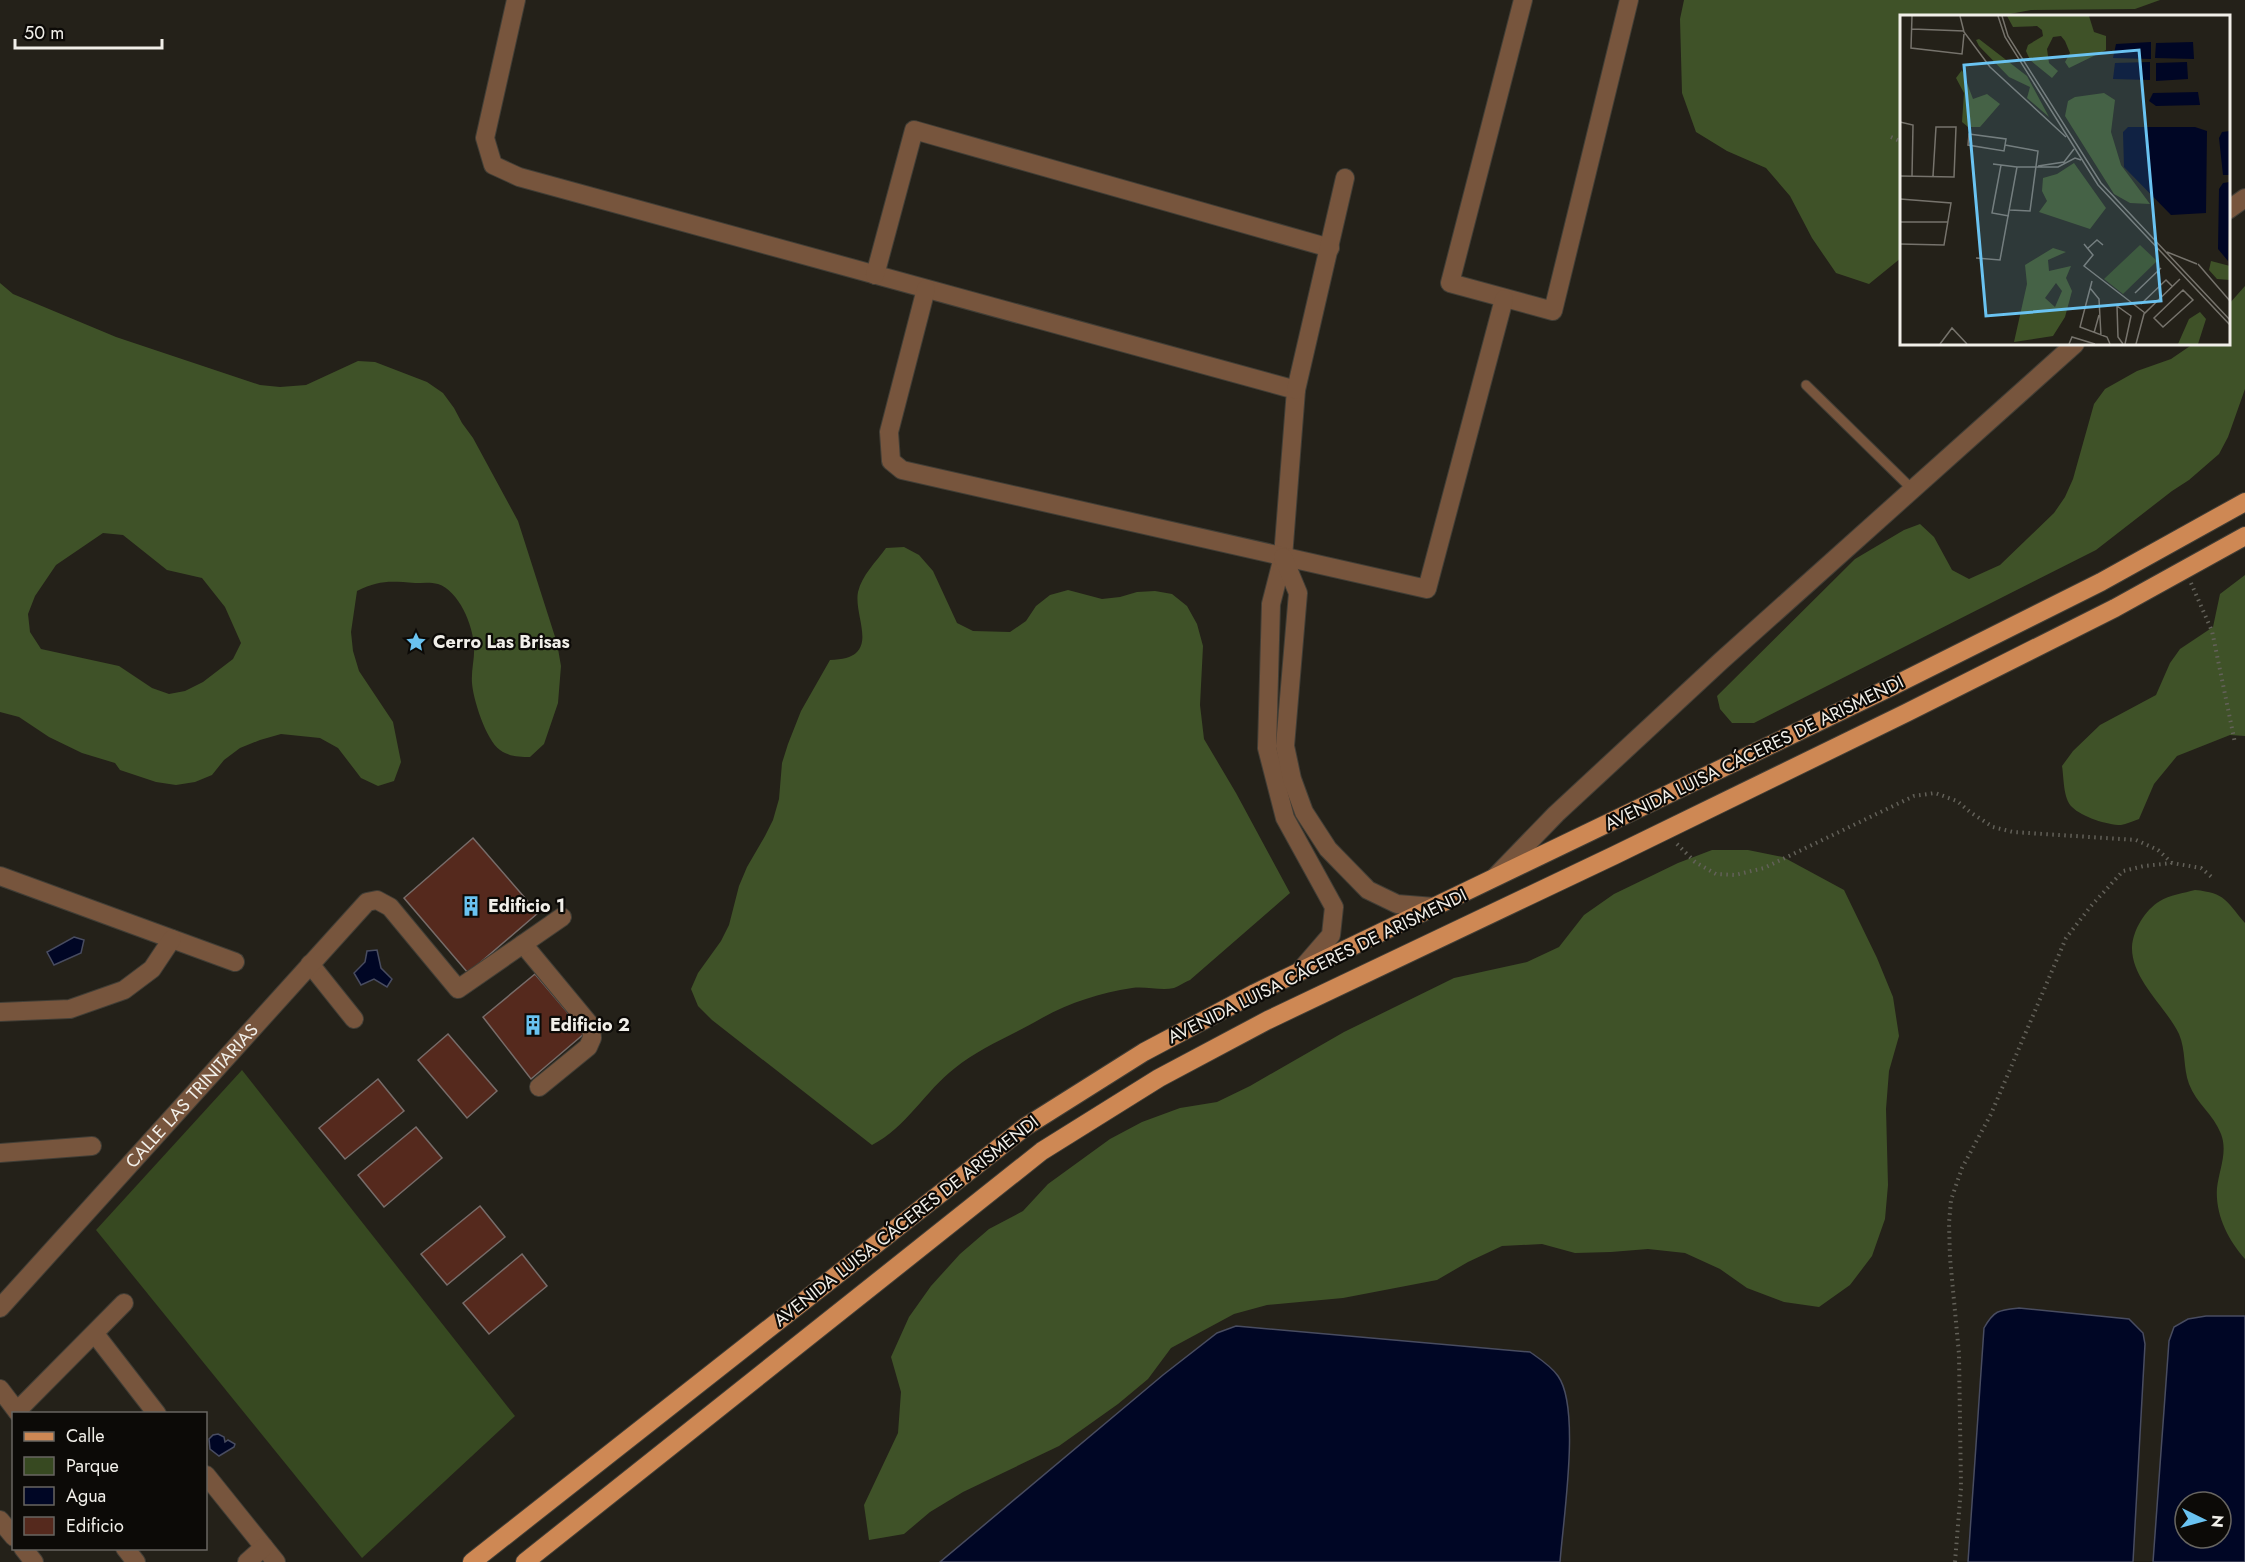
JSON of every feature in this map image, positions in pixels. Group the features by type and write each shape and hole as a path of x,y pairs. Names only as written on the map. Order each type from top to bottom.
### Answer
{"main road":[{"name":"AVENIDA LUISA CÁCERES DE ARISMENDI","path":"472,1562 1025,1126 1144,1052 1299,972 1821,721 2101,582 2245,502"},
{"name":"AVENIDA LUISA CÁCERES DE ARISMENDI","path":"529,1559 1042,1151 1159,1078 1268,1020 1664,831 2115,608 2245,536"}],"street":[{"path":"516,0 484,138 493,165 519,177 1296,390"},
{"path":"1523,0 1450,283 1553,311 1629,0"},
{"path":"876,275 914,130 1330,248"},
{"path":"1346,178 1296,390 1283,557 1271,604 1267,748 1283,781 1328,849 1368,890 1397,904 1434,908"},
{"path":"2230,209 2245,198"},
{"path":"926,289 890,432 891,461 902,470 1427,589 1504,299"},
{"path":"1491,880 1556,814 1721,661 2074,345"},
{"path":"1283,557 1298,593 1285,746 1283,781 1285,818 1335,907 1331,935 1299,972"},
{"path":"1270,632 1294,635"},
{"path":"0,876 235,962"},
{"name":"CALLE LAS TRINITARIAS","path":"0,1308 367,902 377,900 390,907 458,989 523,944"},
{"path":"539,1087 588,1047 592,1038 591,1026 523,944 562,917"},
{"path":"0,1012 70,1010 124,990 152,969 172,939"},
{"path":"310,964 354,1019"},
{"path":"0,1153 92,1146"},
{"path":"0,1389 18,1412 124,1303"},
{"path":"95,1334 156,1412"},
{"path":"207,1476 276,1562"},
{"path":"0,1520 12,1535"},
{"path":"247,1562 264,1547"},
{"path":"25,1550 34,1562"},
{"path":"127,1550 136,1562"}],"lane":[{"path":"1806,386 1912,489"}],"path":[{"path":"1891,137 1900,141"},
{"path":"2185,569 2212,631 2235,743"},
{"path":"1664,831 1695,862 1716,874 1735,875 1764,868 1914,796 1935,793 1957,801 1993,827 2013,832 2136,840 2158,850 2172,863"},
{"path":"1955,1562 1961,1488 1959,1354 1950,1258 1951,1200 1962,1168 1991,1114 2066,938 2091,906 2123,871 2144,866 2172,863 2201,868 2214,879"}],"green space":[{"path":"1684,0 2160,0 2135,9 2031,10 2004,15 1900,15 1900,259 1869,284 1836,273 1812,238 1790,196 1766,168 1727,151 1696,132 1682,93 1680,19"},
{"path":"0,283 13,294 116,337 260,385 280,387 306,385 358,361 375,362 427,382 443,393 454,408 518,521 557,643 561,666 558,703 544,744 530,757 507,754 500,750 490,738 478,709 472,683 474,651 471,628 464,610 452,594 435,583 385,582 357,591 351,632 353,651 359,671 393,722 401,762 394,781 378,786 361,778 338,748 320,738 281,734 240,748 224,760 212,775 195,782 176,785 156,782 120,770 115,763 82,753 49,737 19,717 0,712","holes":["103,533 123,535 167,570 202,578 225,607 241,643 233,659 203,682 185,691 169,694 152,688 119,666 41,649 30,632 28,614 35,596 56,565"]},
{"path":"2245,286 2245,389 2228,437 2219,454 2189,480 2096,550 1754,723 1732,723 1720,709 1717,696 1855,559 1904,530 1920,524 1934,537 1952,570 1969,579 2000,565 2054,513 2065,497 2073,479 2094,404 2105,389 2137,371 2171,359 2192,345 2230,345 2230,303"},
{"path":"904,547 919,555 933,571 957,623 973,631 1010,632 1026,621 1036,606 1050,595 1068,590 1102,599 1155,591 1172,594 1187,606 1197,624 1203,646 1200,705 1204,739 1290,893 1190,980 1174,988 1132,988 1086,999 1053,1012 975,1054 944,1077 895,1129 872,1145 712,1020 698,1006 691,989 698,973 721,941 729,925 739,886 773,820 779,799 782,763 801,711 830,660 847,658 856,653 861,645 858,592 863,580 886,548"},
{"path":"2245,575 2245,736 2230,735 2177,756 2154,784 2139,819 2123,825 2115,825 2095,820 2076,811 2067,798 2062,766 2073,751 2100,725 2156,695 2170,663 2180,649 2213,627 2220,594"},
{"path":"1712,850 1748,850 1783,857 1844,890 1893,997 1899,1036 1889,1071 1886,1109 1888,1185 1885,1219 1872,1256 1850,1285 1819,1307 1784,1302 1747,1288 1720,1269 1685,1253 1648,1249 1575,1253 1542,1244 1502,1246 1437,1280 1343,1298 1267,1305 1234,1314 1171,1348 1148,1379 1118,1404 1059,1446 963,1492 930,1512 904,1534 869,1540 864,1505 898,1433 901,1392 891,1357 909,1317 931,1286 960,1254 989,1229 1023,1211 1048,1184 1110,1139 1142,1122 1180,1108 1217,1102 1250,1086 1344,1032 1454,978 1527,962 1559,947 1584,915 1614,894 1678,863"},
{"path":"2195,890 2213,893 2224,899 2245,923 2245,1259 2228,1235 2218,1207 2217,1188 2224,1148 2221,1134 2189,1084 2179,1034 2143,981 2133,959 2132,947 2135,934 2149,910 2168,897"},
{"path":"242,1070 515,1416 362,1558 96,1230"}],"water":[{"path":"74,937 84,940 81,953 54,965 47,952"},
{"path":"377,950 381,968 392,979 387,987 374,979 361,985 354,973 365,962 367,951"},
{"path":"2019,1308 2129,1319 2143,1333 2145,1344 2133,1562 1968,1562 1984,1328 1994,1314 2006,1309"},
{"path":"2206,1316 2245,1316 2245,1562 2153,1562 2169,1341 2174,1327 2188,1319"},
{"path":"1236,1326 1530,1352 1541,1360 1558,1376 1565,1391 1568,1413 1569,1465 1560,1562 940,1562 1163,1375 1217,1333"},
{"path":"218,1434 224,1437 225,1442 228,1440 235,1444 219,1456 210,1449 209,1439"}],"building":[{"name":"Edificio 1","path":"473,838 538,913 468,973 404,898"},
{"name":"Edificio 2","path":"535,974 585,1033 531,1079 483,1017"},
{"path":"448,1034 497,1091 467,1118 418,1060"},
{"path":"378,1079 404,1111 345,1159 319,1128"},
{"path":"416,1127 442,1158 384,1207 358,1175"},
{"path":"480,1206 505,1237 447,1285 421,1254"},
{"path":"522,1254 547,1286 489,1334 463,1303"}],"place":[{"name":"Cerro Las Brisas","path":"416,642"},
{"name":"Edificio 1","path":"471,906"},
{"name":"Edificio 2","path":"533,1025"}]}
